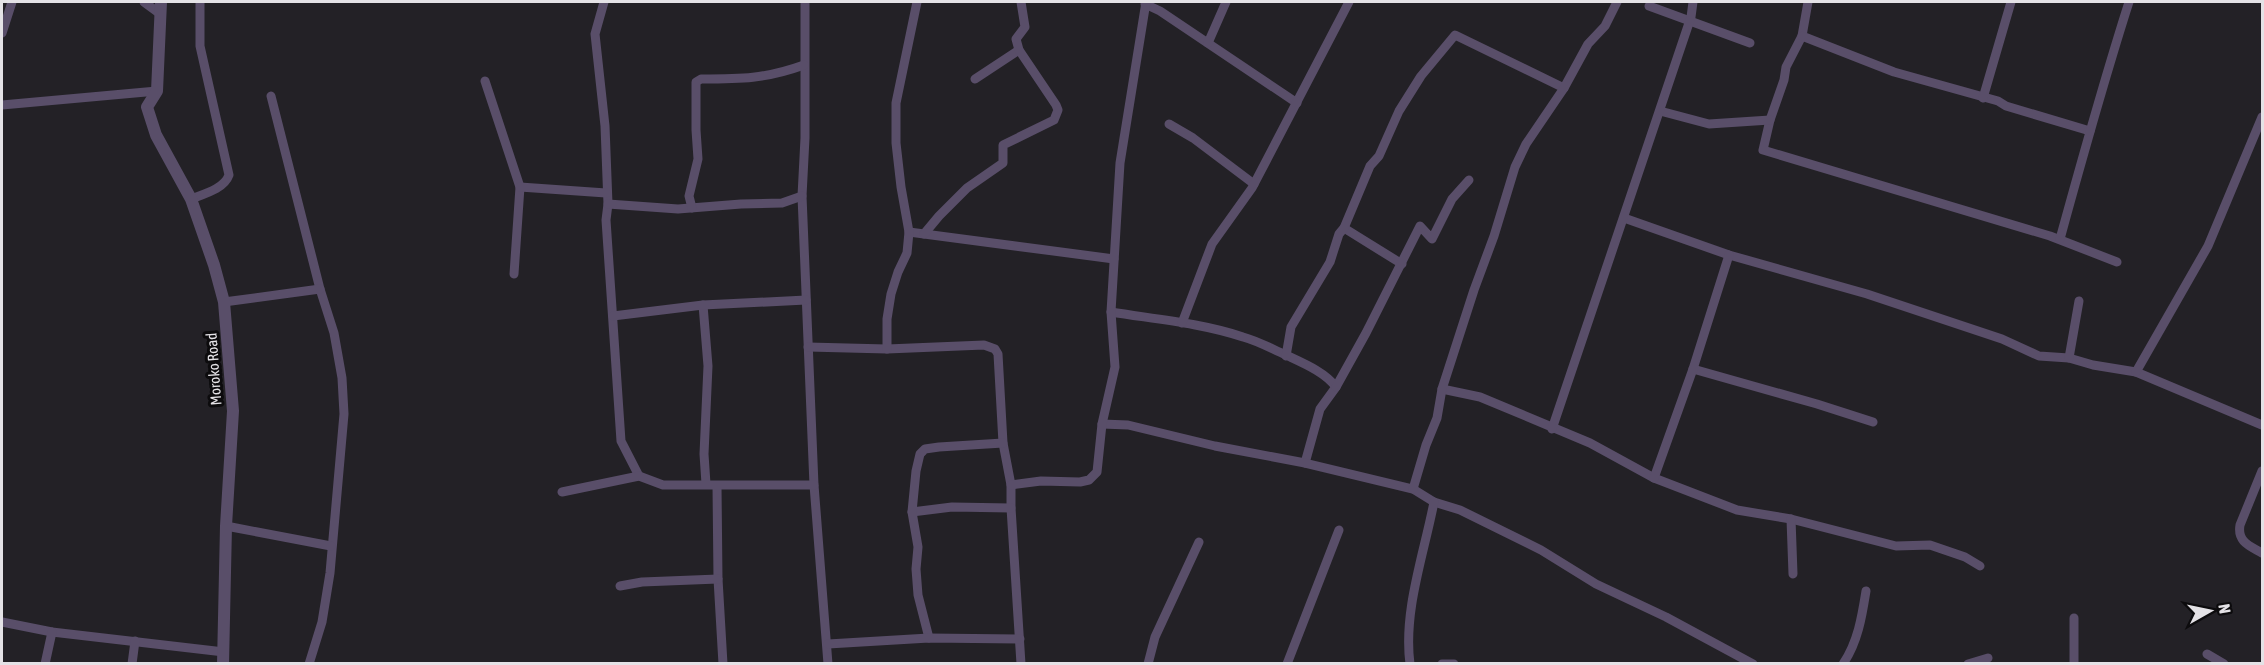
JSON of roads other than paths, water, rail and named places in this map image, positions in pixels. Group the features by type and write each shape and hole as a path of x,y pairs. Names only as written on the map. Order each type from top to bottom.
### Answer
{"street":[{"path":"2,33 12,2"},
{"path":"2,105 157,91 160,7 144,2"},
{"path":"191,199 219,187 227,181 229,176 200,46 200,2"},
{"path":"604,2 595,34 606,126 608,204 606,220 621,441 639,476"},
{"path":"805,2 805,138 802,196 814,485 828,663"},
{"path":"887,349 887,319 891,294 898,272 908,253 909,232 900,187 896,143 896,103 917,2"},
{"path":"924,234 967,188 1003,163 1003,145 1054,120 1057,116 1056,105 1041,86 1019,50 1016,39 1025,27 1021,2"},
{"path":"1208,43 1226,2"},
{"path":"1182,323 1212,244 1254,184 1349,2"},
{"path":"1413,489 1437,418 1442,389 1515,167 1526,144 1564,88 1588,44 1605,26 1617,2"},
{"path":"1552,429 1660,111 1691,17 1693,2"},
{"path":"1808,2 1802,36 1786,67 1763,150 2060,239 2117,262"},
{"path":"1983,98 2011,2"},
{"path":"2060,239 2129,2"},
{"path":"1011,485 1041,481 1089,480 1097,472 1102,424 1115,367 1111,312 1120,163 1146,3 1297,103"},
{"path":"1649,6 1750,43"},
{"path":"1286,356 1291,327 1330,262 1339,234 1344,228 1365,177 1386,142 1399,111 1421,76 1455,35 1564,88"},
{"path":"1802,36 1894,72 2090,131"},
{"path":"975,79 1019,50"},
{"path":"692,208 689,196 698,159 696,82 701,79 753,79 783,73 804,65"},
{"path":"485,81 519,187 514,274"},
{"name":"Moroko Road","path":"157,91 147,107 156,135 191,199 224,302 233,411 226,526 224,658"},
{"path":"271,96 320,290 334,333 340,361 344,414 330,573 322,622 309,663"},
{"path":"1660,111 1709,124 1770,120"},
{"path":"2136,372 2208,246 2262,117"},
{"path":"1169,124 1193,138 1254,184"},
{"path":"1305,463 1320,409 1336,387 1420,226 1432,239 1452,199 1469,180"},
{"path":"519,187 606,193"},
{"path":"608,204 678,209 782,203 802,196"},
{"path":"1624,218 1729,255 1867,294 2002,339 2039,356 2069,358 2093,365 2136,372 2262,425"},
{"path":"1344,228 1402,264"},
{"path":"909,232 1114,259"},
{"path":"1654,478 1693,369 1729,255"},
{"path":"224,302 320,290"},
{"path":"613,316 703,305 806,300"},
{"path":"2069,358 2079,301"},
{"path":"703,305 708,366 704,454 706,484"},
{"path":"1111,312 1182,323 1244,337 1329,377 1336,387"},
{"path":"808,346 887,349 984,345 995,349 998,354 1003,443 1011,485 1021,663"},
{"path":"809,360 831,348"},
{"path":"1693,369 1873,422"},
{"path":"1442,389 1480,398 1590,443 1654,478 1737,510 1791,519 1896,546 1930,545 1965,557 1980,566"},
{"path":"1102,424 1128,425 1413,489 1434,502 1460,510 1541,550 1596,584 1666,617 1753,663"},
{"path":"929,638 918,595 916,569 918,547 912,512 916,471 922,451 939,447 1003,443"},
{"path":"2262,471 2238,532 2242,541 2262,553"},
{"path":"562,492 639,476 663,484 814,485"},
{"path":"717,486 718,579 723,663"},
{"path":"1410,663 1408,636 1416,581 1434,502"},
{"path":"912,512 952,507 1011,508"},
{"path":"1791,519 1793,574"},
{"path":"226,526 331,546"},
{"path":"1287,663 1339,530"},
{"path":"1148,663 1155,637 1199,542"},
{"path":"620,586 718,579"},
{"path":"1844,663 1850,655 1860,626 1866,591"},
{"path":"2074,618 2074,663"},
{"path":"2,622 52,632 135,640 224,658"},
{"path":"45,663 52,632"},
{"path":"828,644 929,638 1020,639"},
{"path":"132,663 135,640"},
{"path":"2207,654 2224,663"},
{"path":"1968,663 1988,658"},
{"path":"1442,663 1454,663"}]}
